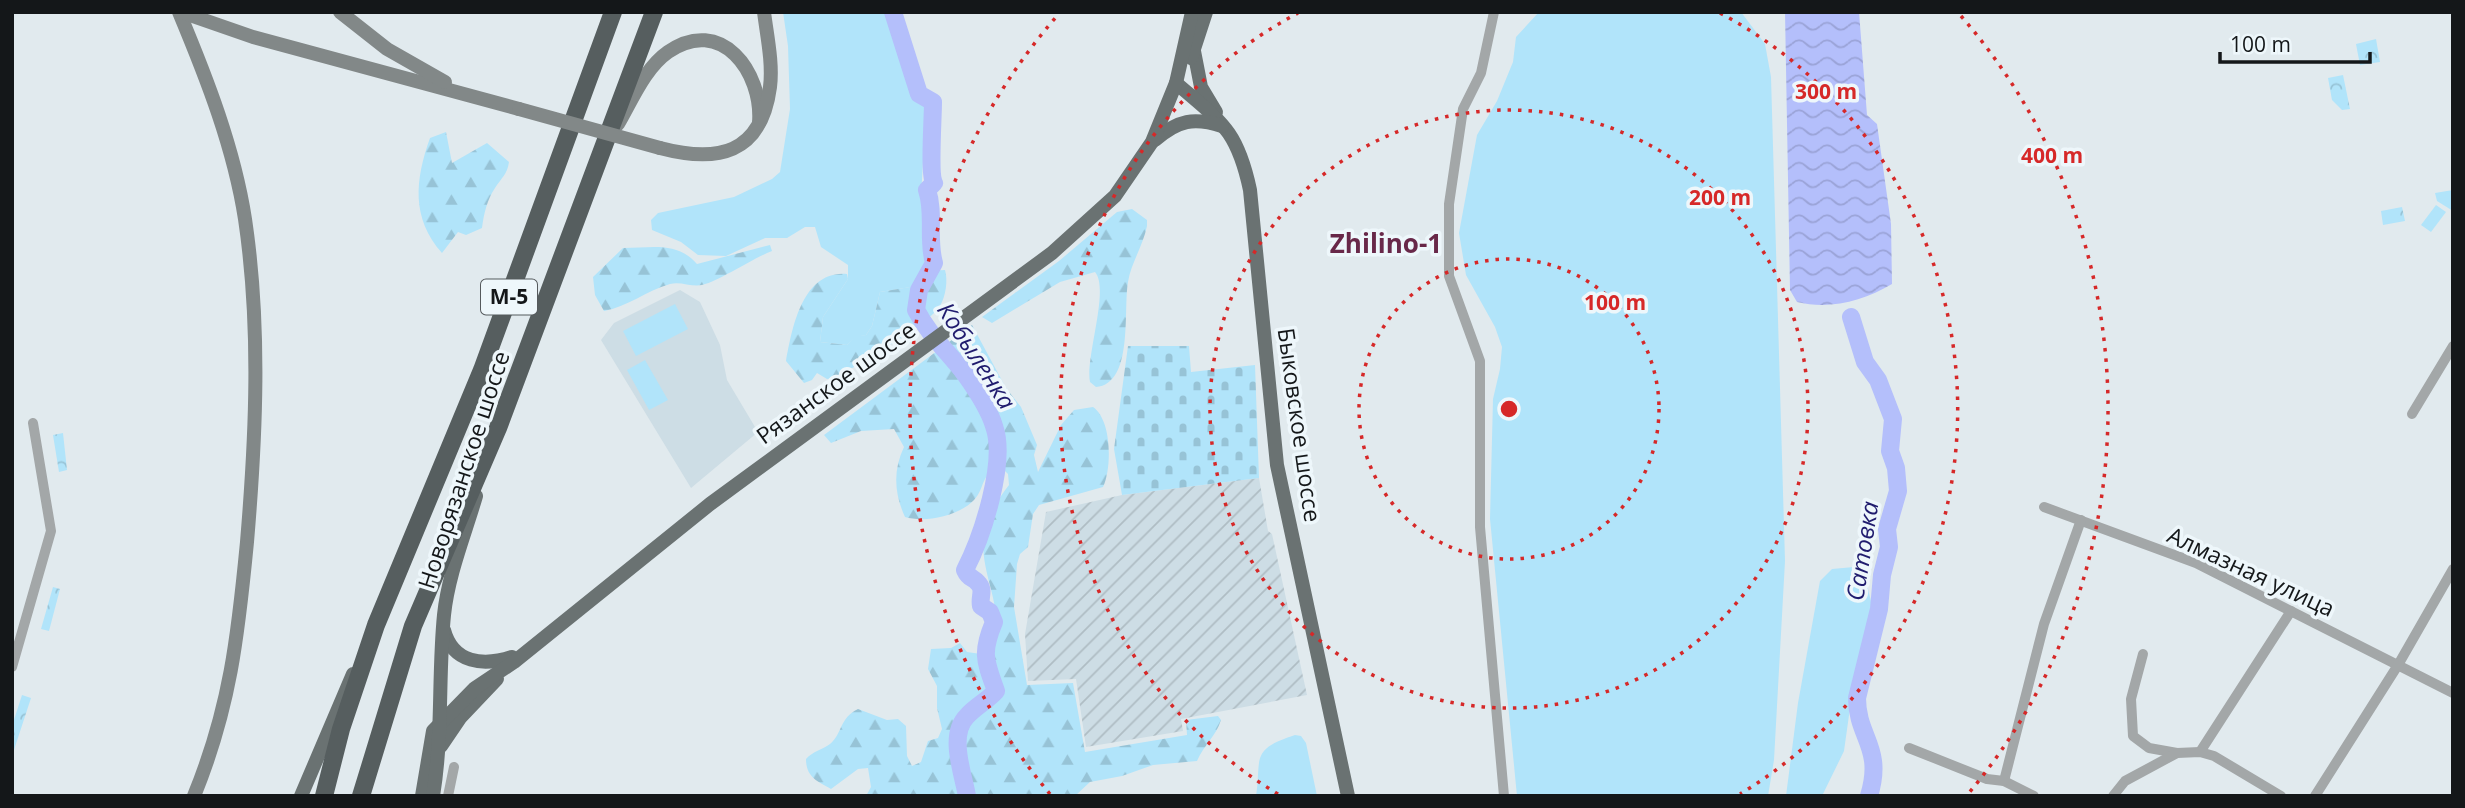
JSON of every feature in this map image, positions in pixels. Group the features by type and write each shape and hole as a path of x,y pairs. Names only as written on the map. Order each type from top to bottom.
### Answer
{"highway":[{"name":"Новорязанское шоссе","path":"376,625 482,370 613,12"},
{"name":"Новорязанское шоссе","path":"498,428 654,12"},
{"name":"М-5","path":"361,796 413,626 498,428"},
{"name":"М-5","path":"324,796 341,729 376,625"}],"main road":[{"path":"180,12 253,37 694,156 725,154 752,135 759,123 770,88 764,12"},
{"path":"180,12 205,73 225,134 244,217 253,285 257,359 253,478 237,649 226,702 194,796"},
{"path":"340,12 387,49 471,95"},
{"name":"Рязанское шоссе","path":"1176,83 1192,12"},
{"name":"Рязанское шоссе","path":"440,748 460,718 537,642 710,504 1088,224 1133,174 1152,142 1176,83 1194,51 1206,12"},
{"path":"605,146 652,68 671,50 689,43 718,45 742,60 758,92 759,123"},
{"path":"1194,51 1202,87 1227,127"},
{"name":"Быковское шоссе","path":"1176,83 1227,127 1244,162 1250,190 1277,465 1348,796"},
{"path":"1152,142 1181,122 1204,120 1227,127"},
{"name":"Новорязанское шоссе","path":"433,796 440,748 443,627 448,594 498,428"},
{"path":"301,796 342,696 376,625"},
{"path":"443,627 452,648 462,656 484,663 514,656 537,642"},
{"name":"Рязанское шоссе","path":"439,722 475,688 514,662"},
{"path":"422,796 430,739 439,722"}],"street":[{"path":"1494,12 1481,73 1463,109 1449,204 1449,264 1453,286 1480,361 1480,527 1504,796"},
{"path":"2412,414 2453,346"},
{"path":"12,667 51,531 33,423"},
{"name":"Алмазная улица","path":"2044,507 2196,562 2453,693"},
{"path":"2004,781 2044,624 2081,520"},
{"path":"2315,796 2398,665 2453,569"},
{"path":"2200,752 2291,611"},
{"path":"2143,654 2131,699 2133,736 2149,748 2177,753 2200,752 2214,756 2281,796"},
{"path":"1909,748 1987,779 2004,781 2034,796"},
{"path":"2113,796 2125,781 2177,753"},
{"path":"448,796 454,767"}],"shaded area":[{"path":"680,290 700,302 720,345 727,380 758,432 691,488 601,340 614,323"},
{"path":"1259,478 1268,531 1272,534 1307,695 1181,719 1183,731 1086,747 1076,679 1028,681 1025,634 1046,512 1122,495"}],"green space":[{"path":"783,12 886,12 916,96 926,108 921,197 926,245 924,271 911,287 880,292 872,326 866,335 855,337 847,345 820,342 823,317 848,279 848,265 821,247 815,227 805,227 787,238 765,238 726,256 698,255 681,242 652,230 651,220 658,213 734,197 772,179 780,172 790,109 788,46"},
{"path":"1539,12 1741,12 1765,44 1771,77 1785,561 1774,760 1768,796 1517,796 1490,519 1493,399 1502,347 1495,327 1466,275 1459,233 1477,135 1497,101 1513,62 1516,37"},
{"path":"2376,39 2380,62 2360,65 2356,44"},
{"path":"2343,75 2350,109 2342,110 2332,100 2328,78"},
{"path":"446,132 452,163 487,143 509,162 506,173 488,202 482,228 466,235 458,232 442,253 425,226 419,184 430,138"},
{"path":"2453,190 2453,211 2437,201 2435,193"},
{"path":"2436,205 2446,212 2431,232 2421,225"},
{"path":"2402,207 2405,221 2383,225 2381,211"},
{"path":"1132,209 1147,220 1147,226 1128,282 1122,360 1108,383 1096,387 1090,382 1089,371 1100,293 1095,272 1060,282 992,323 982,317 1059,261 1117,212"},
{"path":"770,245 772,251 702,285 670,284 604,311 595,295 593,277 623,248 663,247 681,252 697,264"},
{"path":"945,270 945,293 940,306 933,314 892,344 836,378 827,379 817,373 812,380 804,383 786,361 796,318 810,291 819,281 832,275 847,274 848,279 823,317 820,342 847,345 855,336 866,335 872,326 880,292 910,287 924,271"},
{"path":"675,304 688,329 636,356 623,331"},
{"path":"972,325 1006,388 1021,407 1037,445 1034,455 1038,472 1061,425 1074,410 1093,407 1104,422 1107,433 1109,457 1103,487 1039,505 1033,514 1028,547 1020,554 1014,607 1027,685 1073,683 1085,752 1187,735 1186,720 1218,716 1221,720 1219,726 1197,761 1153,765 1122,776 1090,782 1075,796 866,796 871,787 868,768 858,769 831,789 813,778 808,770 806,759 830,744 847,717 858,709 887,720 898,719 906,726 907,756 912,766 921,762 928,741 938,738 942,729 937,708 937,686 928,669 931,649 951,648 960,643 967,652 988,655 994,639 995,612 983,544 985,528 1009,485 1008,474 1001,467 994,470 986,478 974,500 960,510 941,517 913,519 905,517 899,499 896,482 904,447 894,429 861,431 831,443 824,435"},
{"path":"1128,346 1189,346 1191,372 1255,365 1259,478 1122,495 1114,449"},
{"path":"645,360 668,400 649,410 627,370"},
{"path":"63,433 67,470 59,472 53,435"},
{"path":"1854,567 1866,581 1873,609 1850,708 1844,751 1822,796 1786,796 1798,703 1820,581 1832,569"},
{"path":"53,587 60,589 49,631 41,629"},
{"path":"22,695 31,698 12,756 12,726"},
{"path":"1295,735 1301,736 1306,743 1317,796 1256,796 1260,757 1270,746"}],"water":[{"path":"1785,12 1859,12 1867,115 1877,124 1891,224 1892,284 1870,295 1846,302 1822,305 1797,302 1790,290"}],"waterway":[{"name":"Кобыленка","path":"893,12 919,94 933,102 931,158 934,183 927,190 934,263 919,290 916,310 977,392 992,419 997,441 991,499 979,539 965,570 980,586 981,606 990,612 994,622 987,642 986,656 996,691 967,716 958,733 958,754 967,796"},
{"name":"Сатовка","path":"1851,317 1865,362 1878,380 1893,419 1890,451 1896,468 1898,491 1887,529 1889,547 1882,575 1879,609 1857,698 1858,712 1872,754 1873,779 1869,796"}],"district":[{"name":"Zhilino-1","path":"1386,244"}]}
